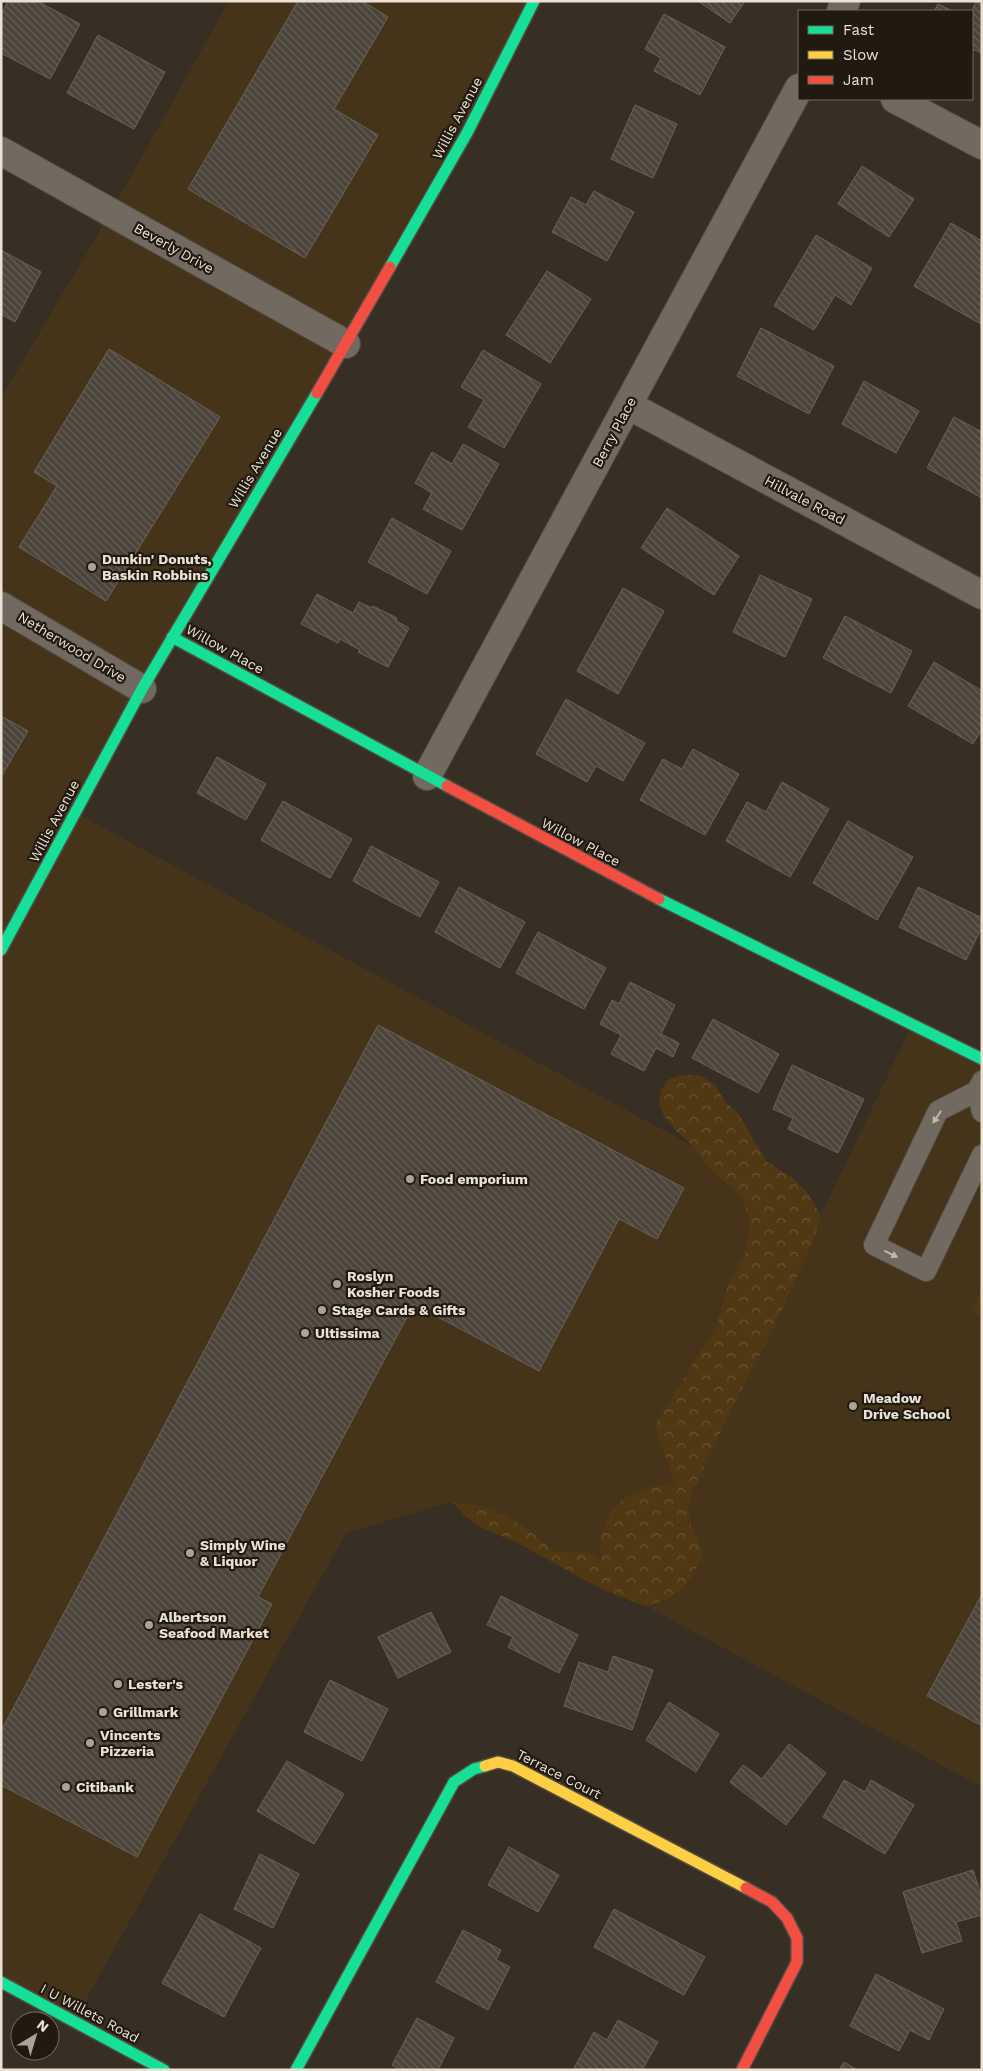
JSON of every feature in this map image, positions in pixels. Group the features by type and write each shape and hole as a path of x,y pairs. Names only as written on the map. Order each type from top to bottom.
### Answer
{"street":[{"name":"Willis Avenue","path":"1,950 142,689 346,344 467,133 534,1"},
{"name":"Berry Place","path":"427,776 798,90"},
{"path":"897,100 982,145"},
{"name":"Beverly Drive","path":"1,151 346,344"},
{"name":"Hillvale Road","path":"628,405 982,595"},
{"name":"Netherwood Drive","path":"1,606 142,689"},
{"name":"Willow Place","path":"172,637 616,878 982,1059"},
{"name":"Terrace Court","path":"296,2070 454,1782 474,1769 498,1762 513,1766 772,1902 788,1918 797,1938 797,1962 742,2070"},
{"name":"I U Willets Road","path":"1,1982 164,2070"}],"lane":[{"path":"982,1112 979,1086 938,1111 874,1246 926,1271 982,1155"}],"shaded area":[{"path":"229,1 532,1 74,812 821,1215 911,1027 982,1061 982,1787 452,1502 346,1533 74,2021 60,2014 60,2011 55,2011 1,1982 1,398 111,212"}],"green space":[{"path":"677,1076 701,1076 715,1085 725,1102 738,1113 767,1162 792,1177 806,1191 821,1215 816,1234 771,1333 736,1400 691,1494 688,1509 691,1526 701,1546 702,1557 690,1579 678,1592 664,1601 645,1606 603,1590 516,1542 480,1527 465,1516 452,1502 479,1506 512,1519 537,1537 552,1551 588,1553 602,1560 600,1536 616,1505 643,1490 675,1483 659,1439 656,1424 717,1325 728,1284 746,1251 749,1231 749,1215 740,1195 709,1168 692,1145 674,1129 663,1114 659,1102 661,1090 668,1080"},
{"path":"982,1290 982,1317 971,1312"}],"building":[{"path":"8,1 37,1 80,24 50,79 1,53 1,15"},
{"path":"298,1 362,1 388,17 334,109 378,135 305,258 188,189"},
{"path":"698,1 745,1 730,23"},
{"path":"976,1 982,2 982,53 973,49 972,10"},
{"path":"938,4 950,10 935,10"},
{"path":"664,14 725,47 700,95 654,71 661,58 645,49"},
{"path":"98,35 165,72 134,129 67,93"},
{"path":"635,105 677,124 653,178 611,159"},
{"path":"862,166 914,199 889,237 838,204"},
{"path":"594,191 634,212 607,261 552,232 571,197 586,205"},
{"path":"951,223 982,241 981,324 914,286"},
{"path":"816,235 872,268 851,305 835,295 814,330 774,306"},
{"path":"1,250 41,272 15,322 1,314"},
{"path":"547,271 591,299 550,363 506,335"},
{"path":"761,328 834,366 809,414 737,376"},
{"path":"109,349 220,417 106,601 19,547 57,486 34,472"},
{"path":"483,350 541,384 504,448 468,427 484,400 461,387"},
{"path":"864,381 919,411 896,453 842,424"},
{"path":"954,417 982,432 982,498 927,468"},
{"path":"463,444 499,464 462,530 423,509 432,493 415,483 432,452 452,464"},
{"path":"667,508 739,556 714,595 641,548"},
{"path":"392,518 451,551 427,594 368,562"},
{"path":"760,575 812,599 785,657 733,632"},
{"path":"623,588 664,611 618,694 577,671"},
{"path":"317,594 353,613 359,602 372,608 373,606 397,618 396,621 409,628 388,667 358,652 360,650 340,639 338,643 301,624"},
{"path":"845,616 912,651 891,693 823,658"},
{"path":"934,662 982,691 982,729 973,744 908,706"},
{"path":"566,699 645,743 623,781 596,766 587,782 536,754"},
{"path":"1,716 28,731 1,777"},
{"path":"693,749 739,774 705,835 640,800 663,759 682,769"},
{"path":"217,757 266,784 246,820 197,793"},
{"path":"782,782 829,809 790,877 726,841 747,802 766,812"},
{"path":"283,801 352,839 330,878 261,840"},
{"path":"848,821 913,857 877,920 813,883"},
{"path":"371,846 439,882 420,917 353,881"},
{"path":"459,887 525,922 500,968 435,932"},
{"path":"918,887 982,918 982,927 966,960 899,927"},
{"path":"538,932 606,968 584,1009 516,973"},
{"path":"630,982 675,1005 661,1034 679,1043 673,1057 656,1048 644,1071 611,1054 621,1035 600,1024 612,1000 619,1004"},
{"path":"713,1019 779,1054 758,1093 692,1058"},
{"path":"378,1025 684,1188 657,1239 619,1219 539,1371 414,1304 258,1597 272,1604 137,1857 1,1785 1,1731"},
{"path":"792,1065 864,1099 838,1153 788,1129 793,1118 773,1109"},
{"path":"982,1594 982,1726 927,1696"},
{"path":"501,1596 578,1635 559,1673 508,1647 513,1637 487,1625"},
{"path":"431,1612 451,1652 398,1678 378,1637"},
{"path":"613,1656 653,1670 632,1730 564,1706 579,1662 608,1672"},
{"path":"330,1680 388,1709 362,1761 304,1732"},
{"path":"669,1702 719,1734 696,1772 646,1740"},
{"path":"789,1744 826,1773 786,1825 730,1782 743,1765 762,1779"},
{"path":"287,1761 344,1794 314,1844 257,1811"},
{"path":"844,1780 865,1792 871,1780 914,1805 885,1854 823,1817"},
{"path":"509,1847 559,1875 538,1912 488,1885"},
{"path":"260,1854 299,1874 273,1928 234,1909"},
{"path":"973,1870 982,1898 982,1915 956,1922 962,1941 922,1953 903,1892"},
{"path":"614,1909 705,1957 684,1995 594,1947"},
{"path":"200,1914 261,1948 224,2017 162,1983"},
{"path":"463,1930 501,1950 496,1960 510,1967 488,2010 436,1982"},
{"path":"876,1974 944,2009 929,2040 910,2030 899,2051 850,2026"},
{"path":"417,2018 454,2038 438,2070 401,2070 392,2065"},
{"path":"618,2020 658,2042 642,2070 573,2070 594,2032 607,2040"},
{"path":"844,2062 857,2070 839,2070"}],"traffic: fast":[{"path":"390,267 467,133 534,1"},
{"path":"1,950 142,689 317,393"},
{"path":"172,637 447,786"},
{"path":"659,899 982,1059"},
{"path":"296,2070 454,1782 474,1769 485,1766"},
{"path":"1,1982 164,2070"}],"traffic: slow":[{"path":"485,1766 498,1762 513,1766 746,1888"}],"traffic: jam":[{"path":"317,393 390,267"},
{"path":"447,786 659,899"},
{"path":"742,2070 797,1962 797,1938 787,1918 772,1902 746,1888"}],"place":[{"name":"Dunkin' Donuts, Baskin Robbins","path":"92,567"},
{"name":"Food emporium","path":"410,1179"},
{"name":"Roslyn Kosher Foods","path":"337,1284"},
{"name":"Stage Cards & Gifts","path":"322,1310"},
{"name":"Ultissima","path":"305,1333"},
{"name":"Meadow Drive School","path":"853,1406"},
{"name":"Simply Wine & Liquor","path":"190,1553"},
{"name":"Albertson Seafood Market","path":"149,1625"},
{"name":"Lester's","path":"118,1684"},
{"name":"Grillmark","path":"103,1712"},
{"name":"Vincents Pizzeria","path":"90,1743"},
{"name":"Citibank","path":"66,1787"}]}
